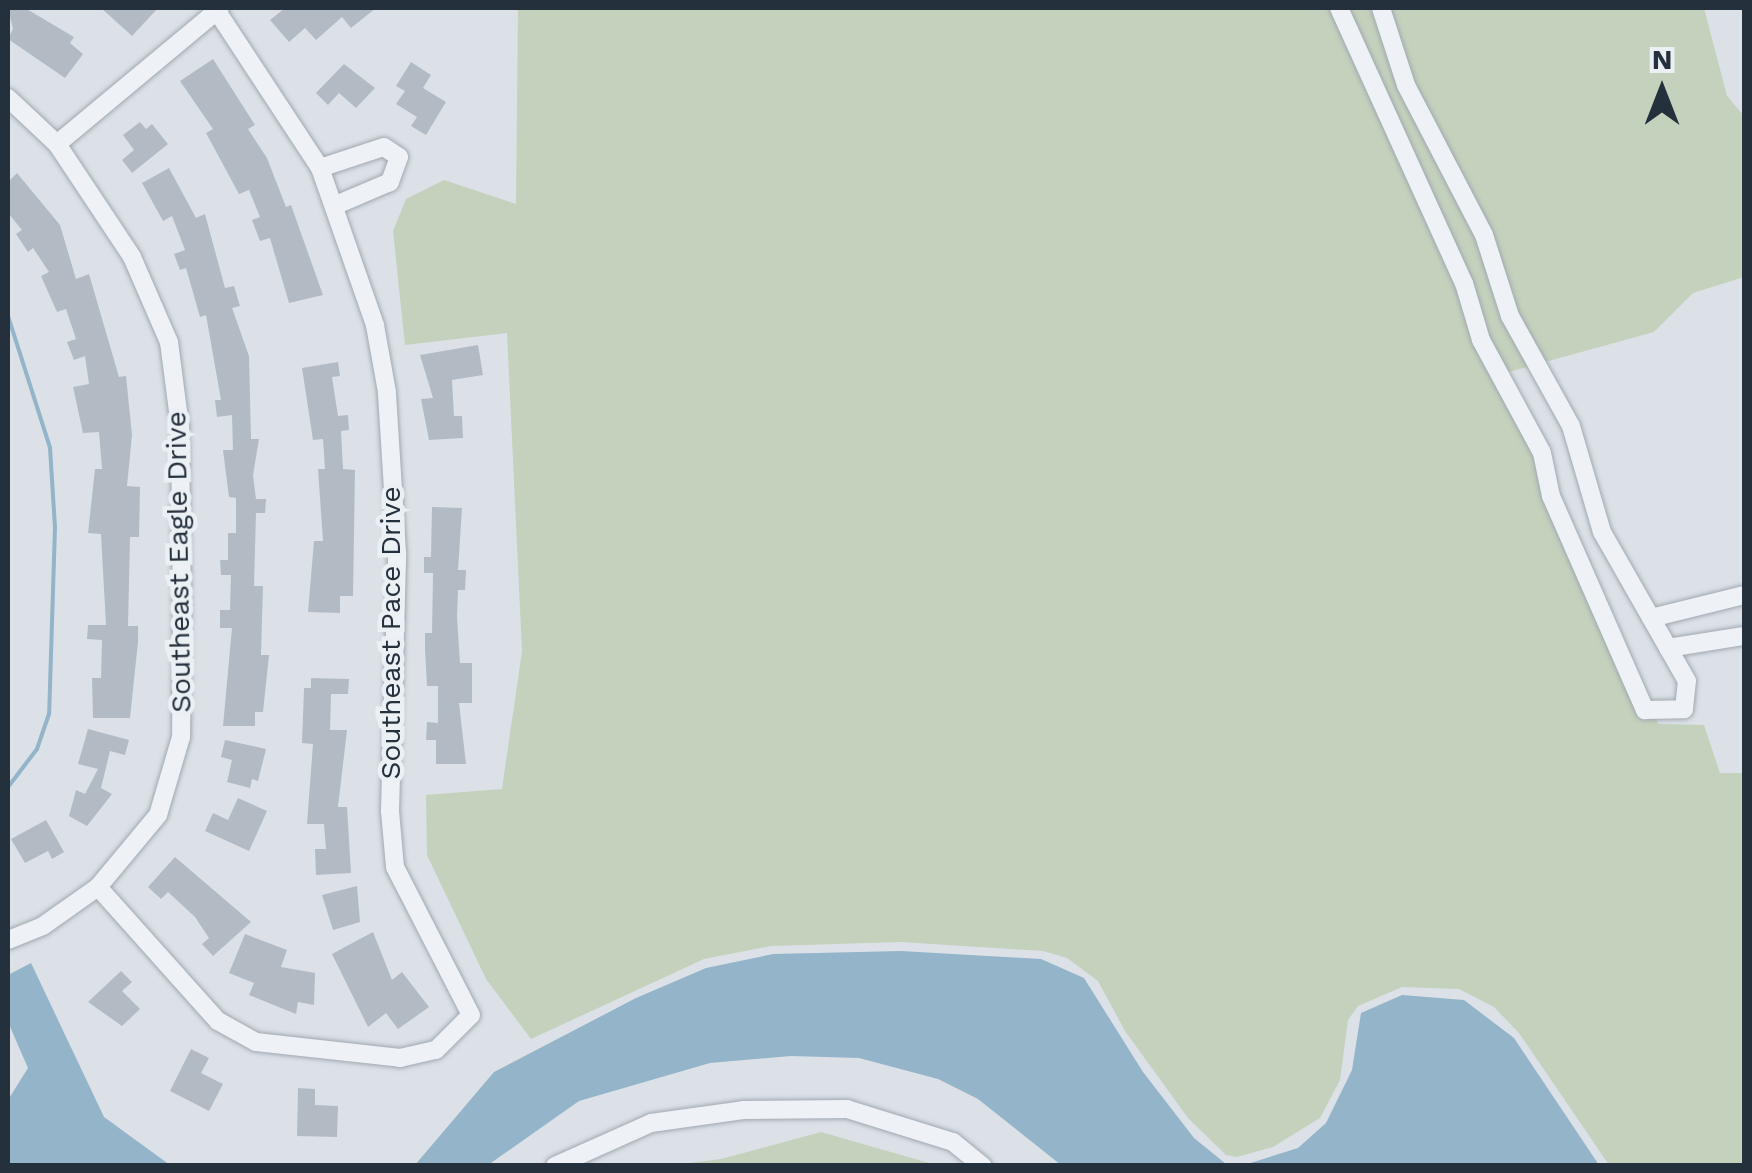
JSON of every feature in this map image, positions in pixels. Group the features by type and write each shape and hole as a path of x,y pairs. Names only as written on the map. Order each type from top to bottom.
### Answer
{"street":[{"path":"57,144 218,8"},
{"name":"Southeast Pace Drive","path":"98,887 218,1021 256,1042 400,1058 436,1050 472,1014 395,868 390,811 397,554 387,392 375,324 320,168 218,8"},
{"path":"1338,8 1464,283 1481,340 1542,453 1551,496 1646,710 1664,714 1684,709 1689,696 1668,648 1602,532 1571,426 1510,316 1484,234 1402,69 1381,8"},
{"path":"1370,78 1402,69"},
{"name":"Southeast Eagle Drive","path":"8,98 57,144 132,257 169,342 180,427 181,736 158,815 98,887 42,926 8,940"},
{"path":"320,168 384,147 400,157 390,182 336,205"},
{"path":"1501,372 1520,377 1539,367"},
{"path":"1651,618 1744,595"},
{"path":"1668,648 1744,636"},
{"path":"555,1166 652,1124 743,1110 847,1109 954,1142 984,1166"}],"green space":[{"path":"518,8 1704,8 1727,96 1744,116 1744,277 1693,293 1654,332 1498,375 1618,651 1659,724 1704,725 1720,773 1744,773 1744,1165 1609,1165 1519,1033 1494,1007 1459,989 1402,987 1358,1006 1348,1020 1340,1080 1320,1118 1273,1147 1237,1157 1226,1155 1188,1118 1125,1031 1098,981 1067,958 1043,951 901,942 771,946 704,959 531,1039 486,979 427,855 426,795 502,789 522,651 507,333 405,345 393,231 406,199 444,180 516,204"},
{"path":"821,1132 936,1165 674,1165 721,1159"}],"water":[{"path":"901,951 1041,959 1084,978 1143,1072 1194,1138 1226,1164 1244,1165 1061,1165 978,1099 938,1079 859,1058 791,1056 710,1063 579,1101 488,1165 415,1165 494,1072 636,998 706,968 773,954"},
{"path":"31,963 104,1117 170,1165 8,1165 8,1100 28,1068 8,1022 8,975"},
{"path":"1402,995 1464,1000 1514,1038 1599,1165 1244,1165 1298,1148 1326,1123 1352,1070 1361,1013"}],"building":[{"path":"8,8 25,8 74,37 70,43 83,54 65,78 8,39 13,29"},
{"path":"101,8 158,8 132,36"},
{"path":"285,8 376,8 351,28 342,17 316,40 305,28 289,42 270,20"},
{"path":"213,59 255,125 248,129 267,158 286,207 291,205 323,295 289,303 270,238 260,241 252,220 260,217 249,190 239,194 206,133 213,129 180,81"},
{"path":"411,62 431,75 423,88 446,102 426,135 411,126 417,117 396,104 405,91 396,86"},
{"path":"344,64 375,88 356,108 339,93 328,105 316,93"},
{"path":"140,122 146,129 152,124 168,144 132,173 122,160 134,150 123,135"},
{"path":"169,168 196,218 205,214 225,288 234,286 240,306 232,308 249,356 251,439 259,439 253,475 256,499 266,499 265,513 256,513 254,586 263,586 261,655 269,655 263,712 255,712 255,726 223,726 232,628 220,628 220,610 230,610 231,575 221,575 220,560 228,560 228,533 236,533 236,498 229,497 223,450 233,450 232,415 217,417 215,400 221,400 206,315 200,317 186,268 180,270 174,254 185,250 172,216 163,221 142,183"},
{"path":"17,173 60,225 76,279 89,274 119,377 126,376 132,435 127,486 140,487 139,537 130,537 128,626 138,626 138,642 130,718 93,718 92,678 101,678 102,640 87,639 88,625 106,625 101,534 88,533 95,469 102,469 99,432 83,433 73,387 89,384 85,356 74,360 67,342 76,339 66,309 57,312 41,276 49,272 33,248 28,252 16,234 22,230 8,213 8,182"},
{"path":"478,345 483,375 452,380 454,416 462,416 463,438 429,440 421,399 433,398 420,355"},
{"path":"338,362 340,376 332,377 338,416 348,415 349,430 341,431 343,469 355,470 353,596 340,596 340,613 308,612 314,541 323,541 318,469 325,469 323,439 313,440 302,368"},
{"path":"432,507 462,508 458,570 466,570 465,590 458,590 457,617 460,663 472,663 472,703 459,703 466,764 436,764 436,740 426,740 427,722 438,723 438,686 427,686 425,650 425,633 432,633 433,573 424,573 424,557 431,557"},
{"path":"311,678 349,679 348,694 331,694 330,730 347,730 338,807 347,807 351,873 316,875 315,849 326,849 324,824 307,824 313,744 302,743 304,688 311,688"},
{"path":"88,729 129,740 125,755 110,751 101,788 112,794 87,826 69,816 76,790 85,794 98,769 78,764"},
{"path":"225,740 266,749 258,781 252,779 250,788 227,782 232,760 221,757"},
{"path":"238,798 267,811 249,851 205,831 213,813 228,820"},
{"path":"46,820 64,852 52,859 48,851 25,863 11,839"},
{"path":"175,857 251,922 213,956 202,944 209,938 195,917 168,892 161,899 148,887"},
{"path":"357,886 360,922 333,930 322,895"},
{"path":"373,932 392,980 402,972 429,1007 398,1029 386,1013 368,1027 332,954"},
{"path":"245,934 287,950 281,967 315,973 314,1005 298,1002 296,1014 249,995 254,983 229,973"},
{"path":"121,971 132,982 122,991 140,1009 122,1026 88,1002"},
{"path":"191,1049 209,1058 201,1073 223,1084 209,1111 170,1091"},
{"path":"298,1088 315,1089 315,1105 338,1106 337,1137 297,1136"}],"waterway":[{"path":"8,316 50,448 55,527 49,714 37,749 8,787"}]}
